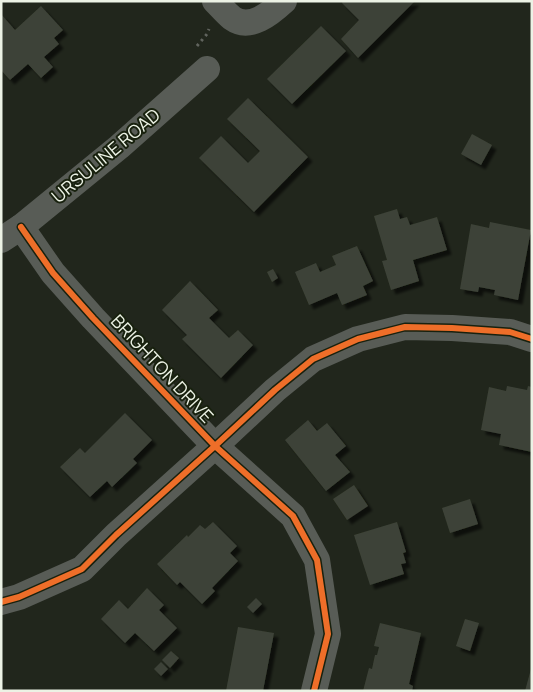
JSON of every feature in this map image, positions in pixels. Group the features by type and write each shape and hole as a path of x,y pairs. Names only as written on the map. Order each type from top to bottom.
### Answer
{"street":[{"path":"213,14 241,22 249,22 260,19 284,1"},
{"name":"URSULINE ROAD","path":"11,233 132,135 202,58"},
{"name":"BRIGHTON DRIVE","path":"11,233 54,273 93,318 215,446 293,516 317,560 328,634 314,691"},
{"path":"1,602 19,597 82,569 116,535 275,390 313,359 358,339 405,327 510,332 532,339"}],"path":[{"path":"202,58 213,14"}],"building":[{"path":"343,1 415,1 358,58 341,39 359,20 342,3"},
{"path":"41,6 63,30 54,38 59,44 44,57 53,67 41,78 28,64 10,80 1,70 1,14 15,30"},
{"path":"321,26 346,51 292,104 267,79"},
{"path":"248,98 308,157 254,212 199,158 221,136 248,163 260,151 227,119"},
{"path":"472,134 492,145 481,165 461,154"},
{"path":"397,209 400,219 407,217 410,225 437,217 447,250 413,260 419,281 391,290 382,261 387,260 374,216"},
{"path":"490,222 531,230 518,300 494,295 495,290 479,287 478,292 460,289 471,224 489,228"},
{"path":"357,246 373,281 363,286 367,295 342,305 337,293 309,305 295,272 316,263 320,272 336,265 332,256"},
{"path":"273,269 278,278 272,282 267,272"},
{"path":"190,281 218,310 209,318 229,338 238,330 253,345 221,378 182,339 187,335 162,310"},
{"path":"507,386 527,390 528,386 532,387 532,452 499,445 501,434 481,430 489,387 506,391"},
{"path":"125,413 152,440 133,459 137,463 112,487 107,481 90,497 60,467 80,448 85,453"},
{"path":"308,420 317,431 327,423 346,446 335,455 350,472 326,491 285,440"},
{"path":"354,485 368,506 347,520 333,499"},
{"path":"470,499 478,524 450,533 442,508"},
{"path":"213,522 237,546 230,553 238,561 212,588 215,591 202,604 180,582 177,585 157,564 200,525 205,529"},
{"path":"397,522 406,552 403,553 406,563 401,564 404,574 370,585 354,535"},
{"path":"147,588 164,605 159,610 177,628 154,651 135,633 125,643 101,619 119,600 128,609"},
{"path":"256,598 262,604 253,613 247,607"},
{"path":"465,619 479,623 470,651 456,646"},
{"path":"380,623 421,633 409,684 413,686 412,691 363,691 369,668 372,669 379,647 374,646"},
{"path":"238,627 274,633 263,691 226,691"},
{"path":"171,651 179,658 170,668 162,660"},
{"path":"161,662 168,669 161,676 154,669"},
{"path":"531,669 532,691 525,691"}],"cycle path":[{"path":"21,227 53,273 93,318 215,446 293,516 317,560 328,634 314,691"},
{"path":"1,602 19,597 82,569 116,535 275,390 313,359 358,339 405,327 510,332 532,339"}]}
